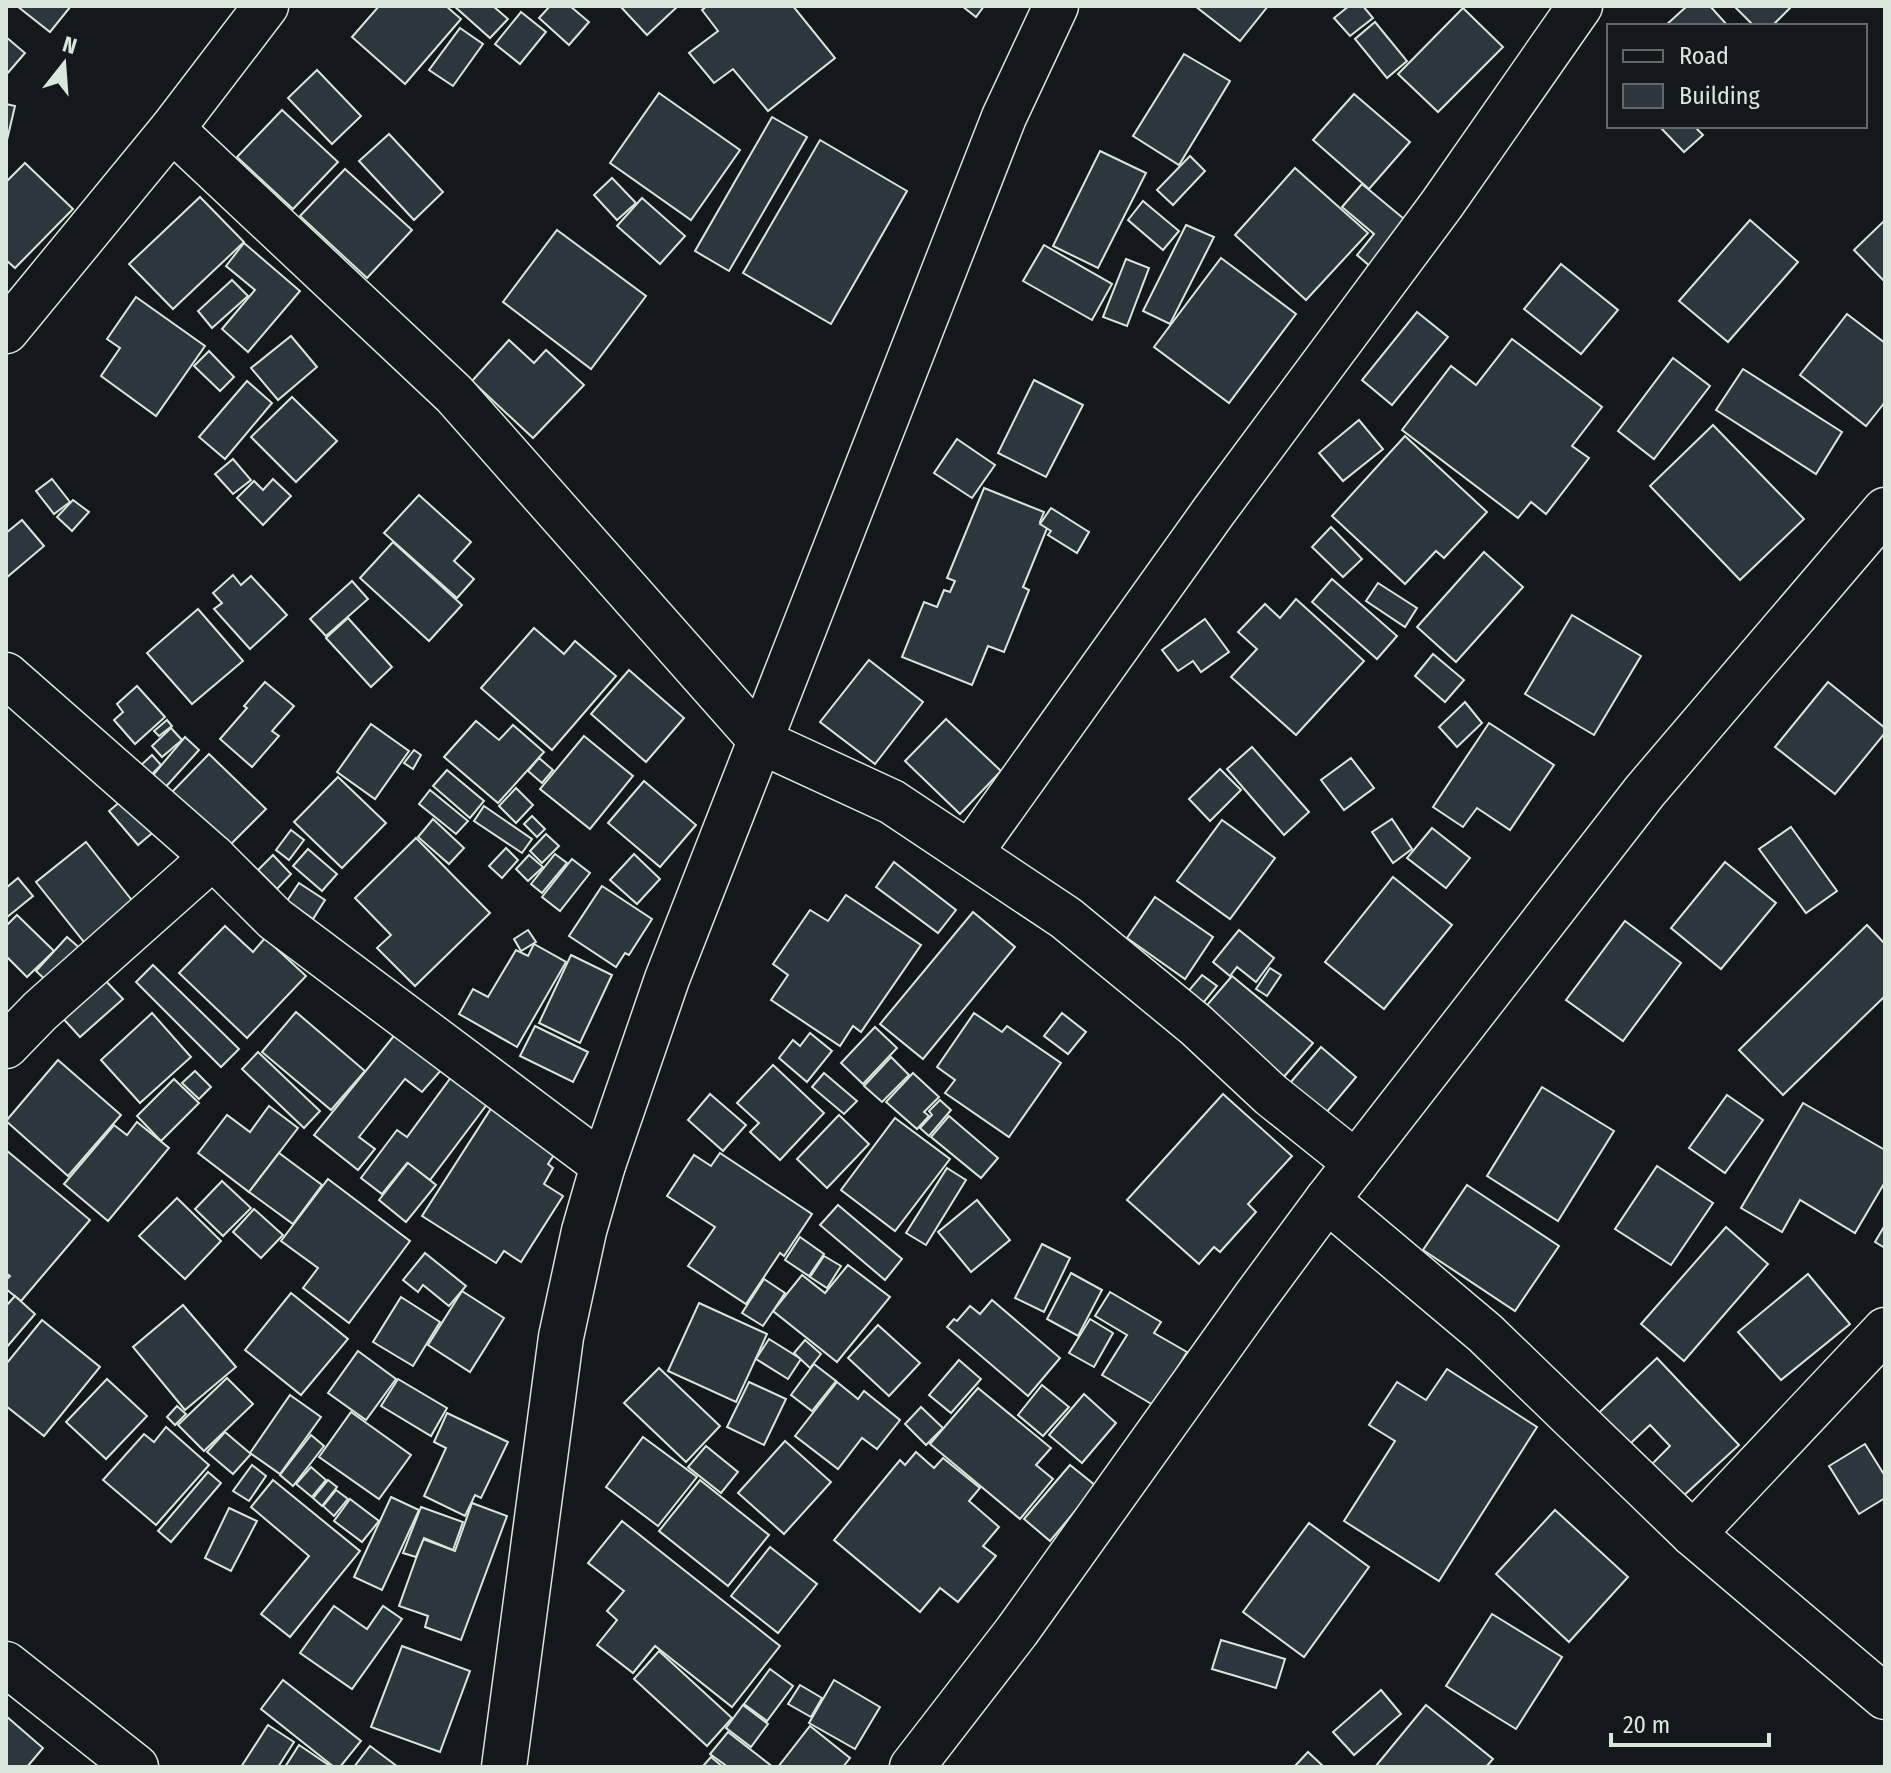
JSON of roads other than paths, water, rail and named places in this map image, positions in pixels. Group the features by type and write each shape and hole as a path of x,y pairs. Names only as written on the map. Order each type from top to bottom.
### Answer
{"street":[{"path":"6,331 172,129 266,6"},
{"path":"504,1767 561,1337 584,1231 603,1165 667,979 1004,117 1056,6"},
{"path":"970,853 1214,511 1442,204 1580,6"},
{"path":"172,129 454,394 762,742 892,802 1066,918 1196,1025 1271,1095 1356,1163"},
{"path":"912,1767 1017,1631 1327,1200 1645,791 1885,510"},
{"path":"6,675 213,857 275,919 603,1165"},
{"path":"6,1046 40,1011 213,857"},
{"path":"1327,1200 1485,1333 1693,1534 1885,1697"},
{"path":"1693,1534 1885,1330"},
{"path":"6,1664 136,1767"}]}
